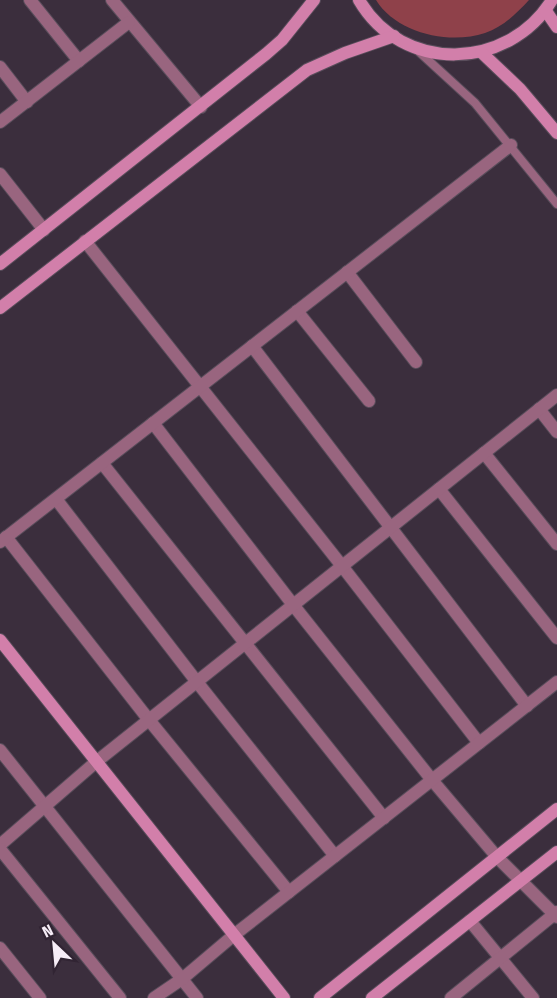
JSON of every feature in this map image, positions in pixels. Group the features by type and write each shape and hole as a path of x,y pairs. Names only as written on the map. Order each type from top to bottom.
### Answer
{"street":[{"path":"30,0 79,61"},
{"path":"112,0 201,106"},
{"path":"0,264 282,40 314,0"},
{"path":"359,0 377,23 394,36 413,46 435,53 458,55 481,52 500,46 517,37 532,25 549,5 557,27"},
{"path":"0,122 129,22"},
{"path":"0,308 307,70 345,53 394,36"},
{"path":"481,52 520,89 557,133"},
{"path":"0,67 27,102"},
{"path":"289,892 3,540 511,145"},
{"path":"0,174 44,230"},
{"path":"84,241 342,566 478,743"},
{"path":"347,272 416,362"},
{"path":"297,311 369,402"},
{"path":"252,346 527,706"},
{"path":"120,998 0,847 96,762 557,395"},
{"path":"539,409 557,432"},
{"path":"153,423 432,780 497,857 556,914 455,997"},
{"path":"484,453 557,544"},
{"path":"102,463 243,644 384,818"},
{"path":"439,489 557,638"},
{"path":"56,499 335,856"},
{"path":"0,640 284,998"},
{"path":"154,998 182,979 234,935 557,682"},
{"path":"0,750 197,998"},
{"path":"320,998 557,809"},
{"path":"372,998 557,852"},
{"path":"470,921 533,998"},
{"path":"0,948 40,998"}],"lane":[{"path":"413,46 475,103 557,204"}],"shaded area":[{"path":"376,0 529,0 509,20 498,27 485,33 456,38 440,37 410,28 396,21"}]}
